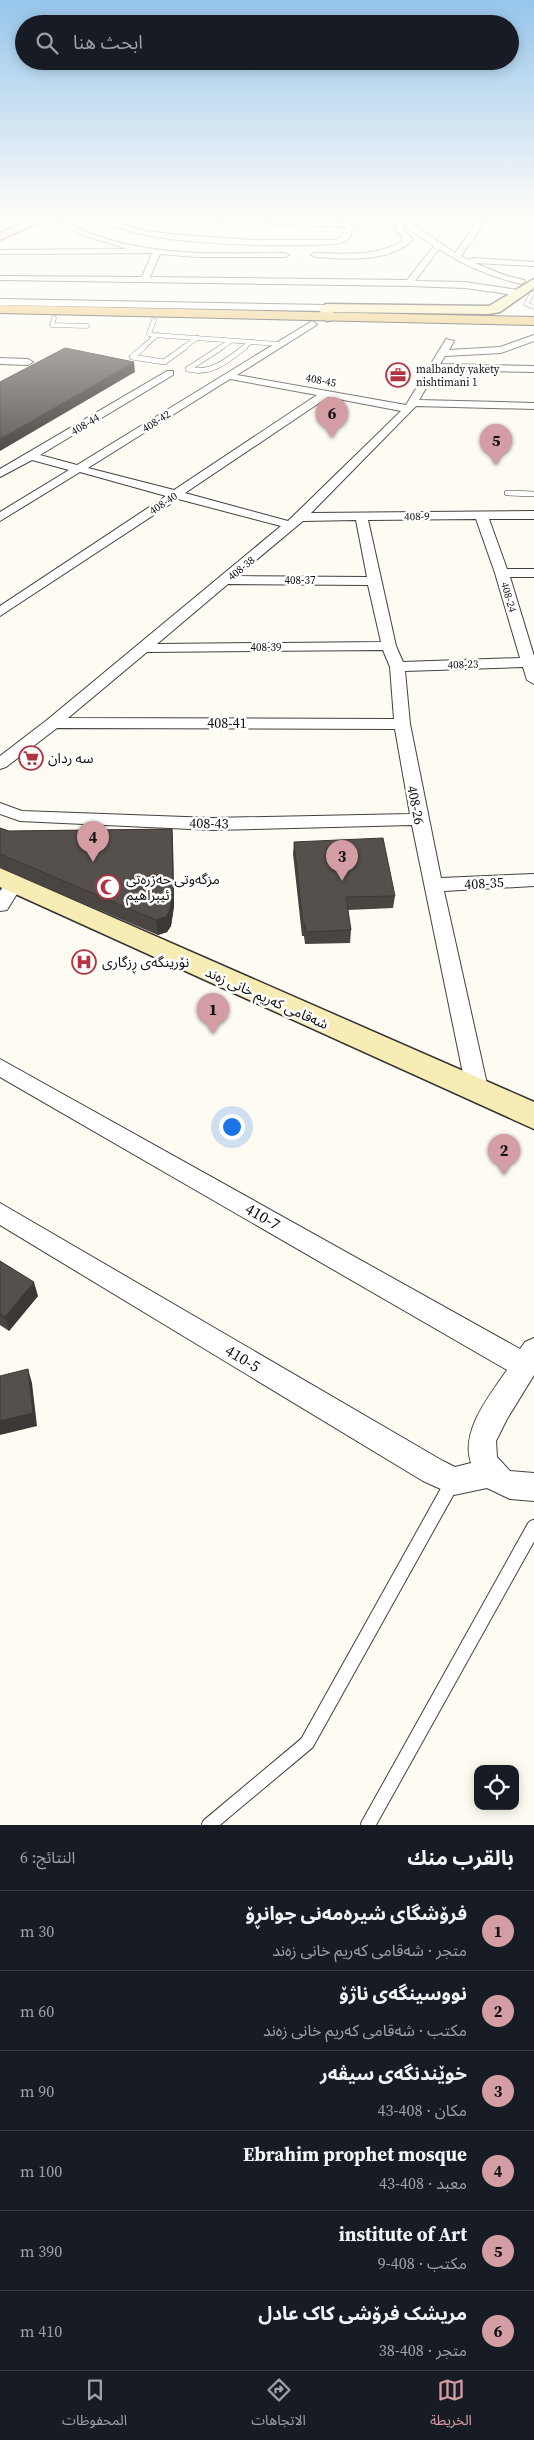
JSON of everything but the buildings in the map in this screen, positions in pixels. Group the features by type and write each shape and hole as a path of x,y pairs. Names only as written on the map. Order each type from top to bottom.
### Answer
{"main road":[{"path":"0,309 327,312 534,321"},
{"path":"0,317 534,328"}],"street":[{"path":"305,304 327,312 489,310 496,309 505,304"},
{"name":"408-42","path":"0,518 312,324"},
{"path":"442,353 501,350 534,338"},
{"name":"408-38","path":"0,764 53,723 295,521 411,406 449,341"},
{"path":"0,361 28,362"},
{"path":"433,367 534,369"},
{"name":"408-44","path":"0,474 170,374"},
{"name":"408-45","path":"228,376 326,394 411,406"},
{"name":"408-40","path":"0,612 326,394"},
{"path":"411,406 534,406"},
{"name":"408-9","path":"31,456 176,494 295,521 361,516 534,514"},
{"name":"408-24","path":"481,515 502,573 534,680"},
{"name":"408-26","path":"361,516 389,646 397,667 402,724 419,819 478,1093"},
{"path":"502,573 534,573"},
{"name":"408-37","path":"226,580 374,581"},
{"name":"408-39","path":"144,648 389,646"},
{"name":"408-23","path":"397,667 528,662"},
{"name":"408-41","path":"53,723 402,724"},
{"name":"408-43","path":"0,808 20,816 212,824 419,819"},
{"name":"408-35","path":"434,885 534,880"},
{"name":"شەقامی کەریم خانی زەند","path":"5,889 534,1116"},
{"name":"410-7","path":"0,1067 530,1358"},
{"name":"410-5","path":"0,1213 433,1471 454,1481"},
{"path":"530,1358 488,1427 482,1441 482,1458 491,1473 506,1484 534,1487"},
{"path":"454,1481 491,1473"}],"lane":[{"path":"54,318 52,325 87,326"},
{"path":"154,320 149,334 279,344"},
{"path":"157,335 132,357 164,362 197,338"},
{"path":"231,340 188,369 197,372 209,371 252,342"},
{"path":"507,493 534,494"},
{"path":"209,1825 307,1743 454,1481"},
{"path":"368,1825 534,1527"}],"place":[{"name":"malbandy yakety nishtimani 1","path":"398,375"},
{"name":"مریشک فرۆشی کاک عادل","path":"332,438"},
{"name":"institute of Art","path":"496,465"},
{"name":"سه ردان","path":"31,758"},
{"name":"Ebrahim prophet mosque","path":"93,862"},
{"name":"خوێندنگەی سیڤەر","path":"342,881"},
{"name":"مزگەوتی حەزرەتی ئیبراهیم","path":"108,887"},
{"name":"نۆرینگەی ڕزگاری","path":"84,962"},
{"name":"فرۆشگای شیرەمەنی جوانڕۆ","path":"213,1034"},
{"name":"نووسینگەی ناژۆ","path":"504,1175"}]}
